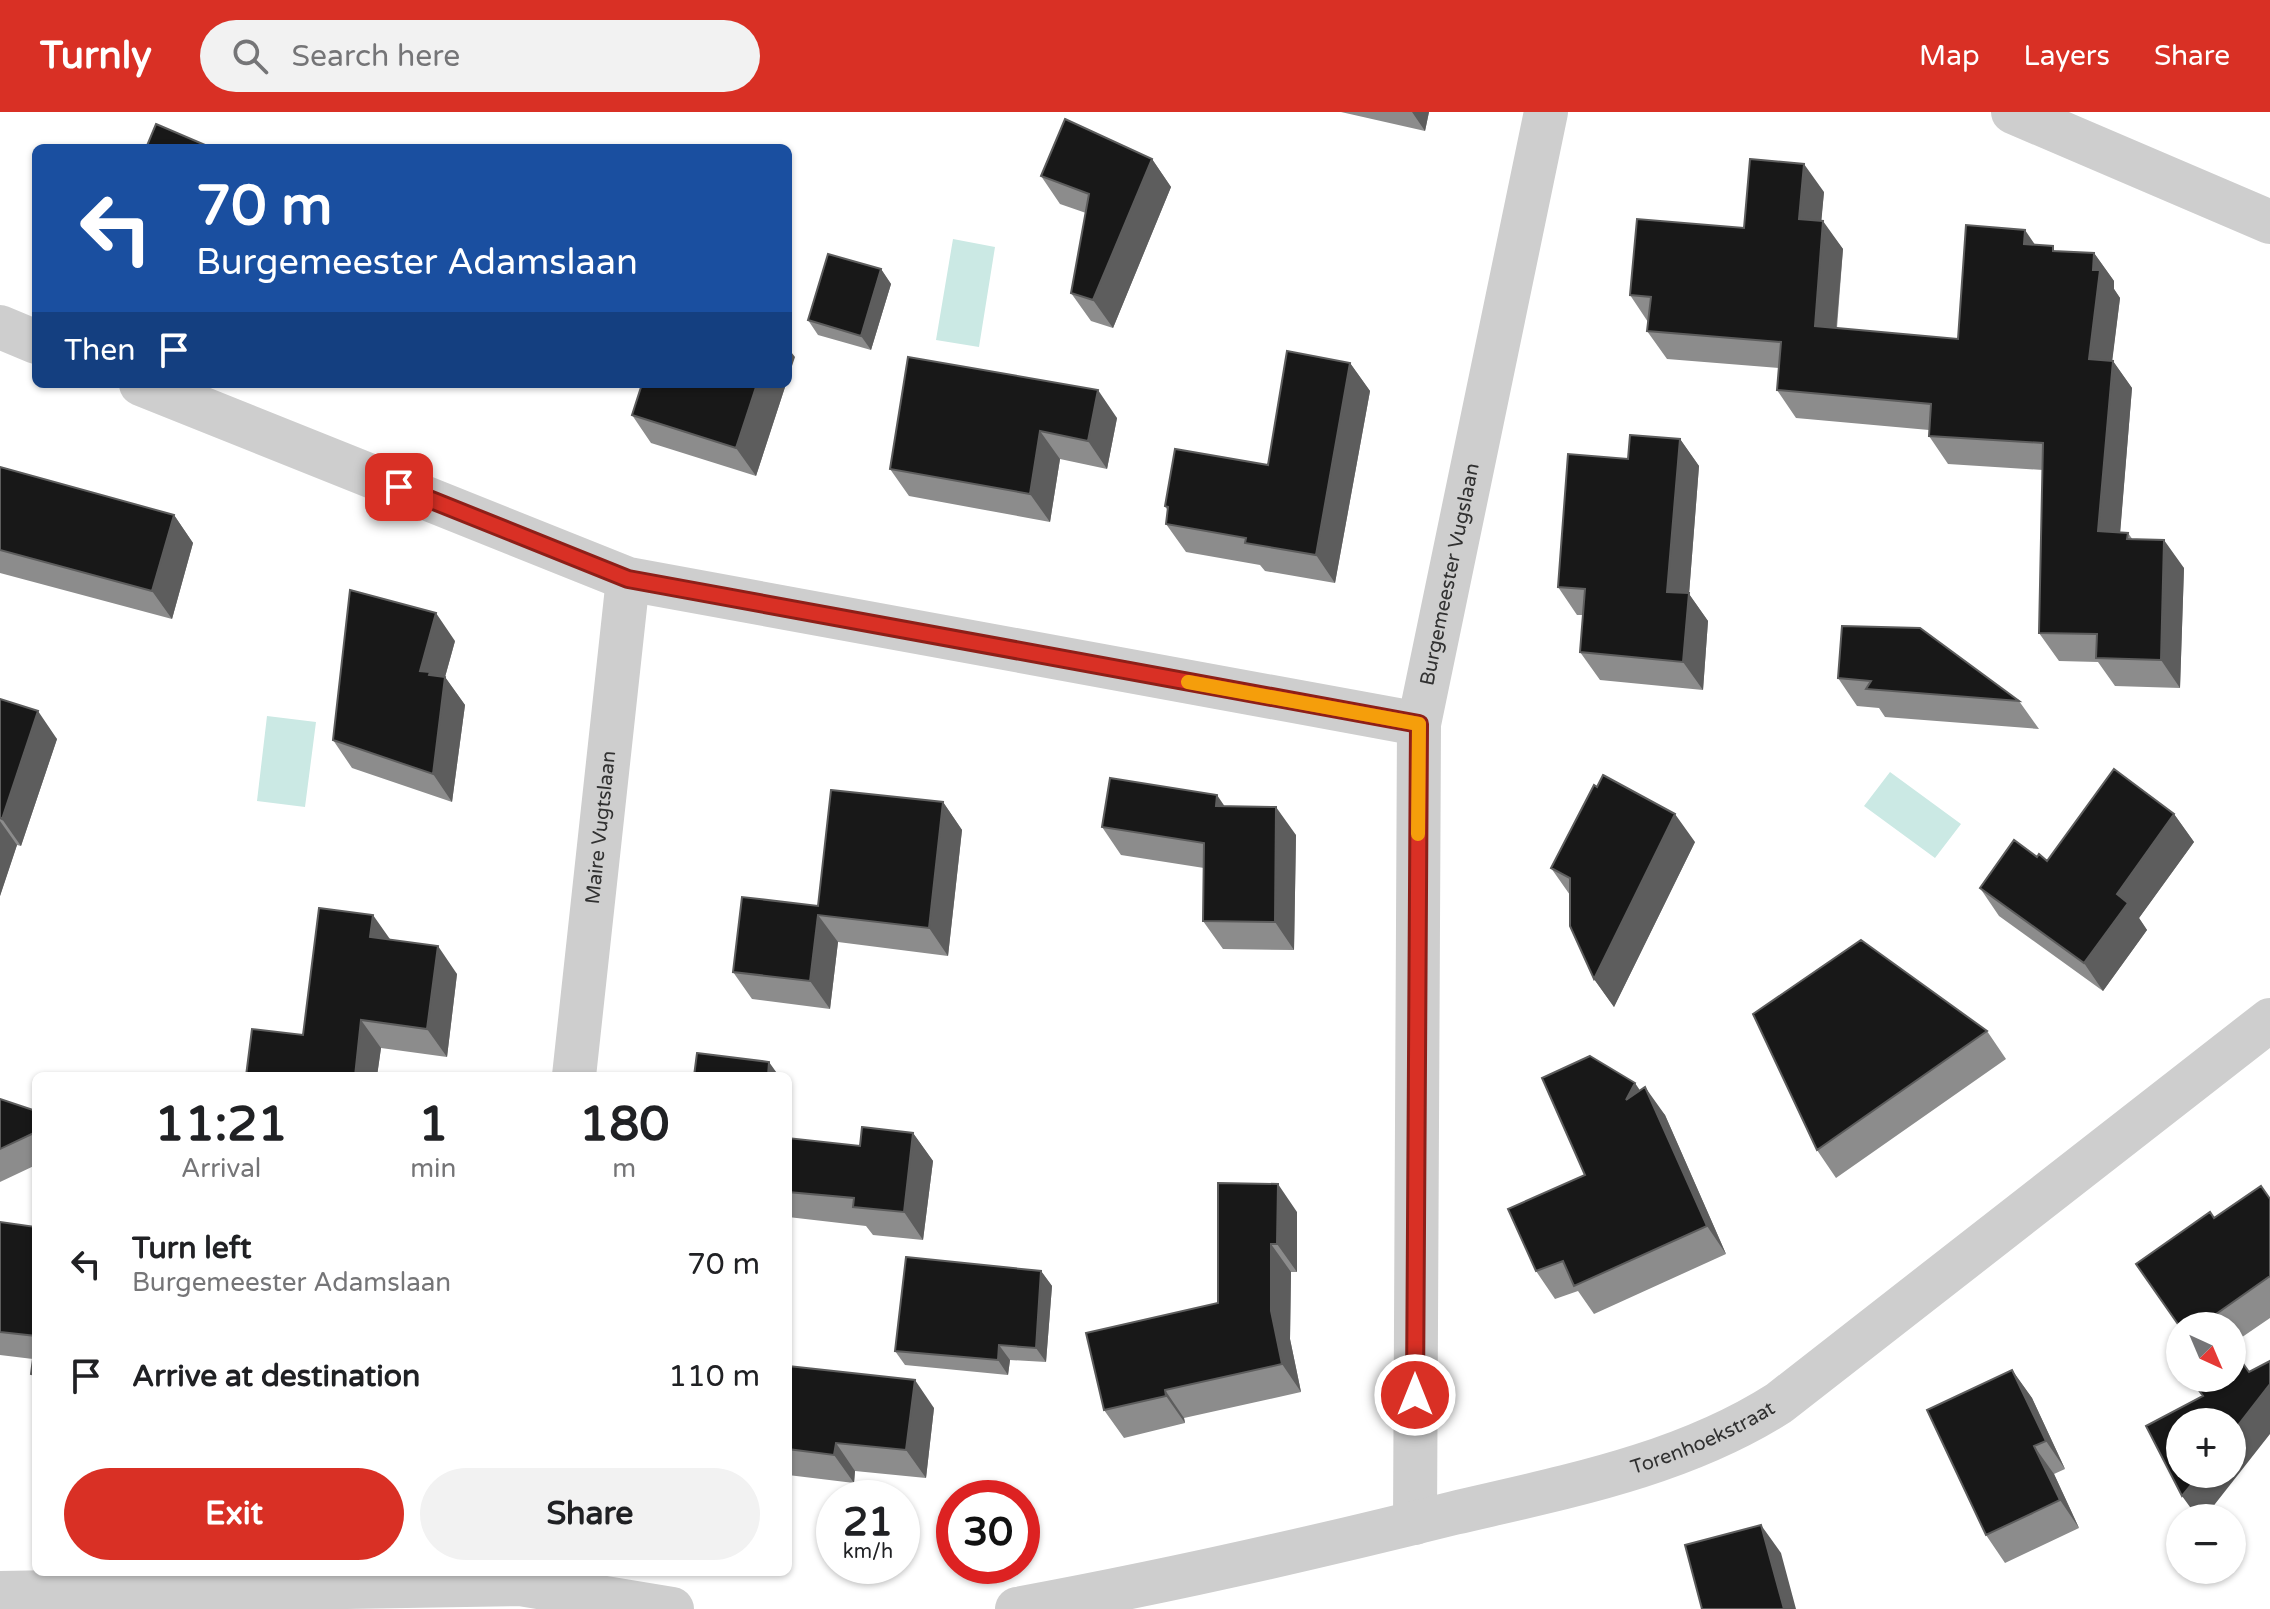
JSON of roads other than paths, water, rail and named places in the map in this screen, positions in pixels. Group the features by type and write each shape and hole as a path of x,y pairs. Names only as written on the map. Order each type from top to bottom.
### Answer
{"street":[{"name":"Burgemeester Vugslaan","path":"1415,1523 1419,724 1546,112"},
{"path":"2013,112 2270,222"},
{"path":"0,327 32,340"},
{"path":"151,388 628,579 1419,724"},
{"name":"Maire Vugtslaan","path":"574,1072 628,579"},
{"name":"Torenhoekstraat","path":"1017,1609 1084,1597 1547,1491 1675,1455 1747,1423 1779,1403 2264,1039"},
{"path":"0,1593 520,1578 672,1609"}]}
